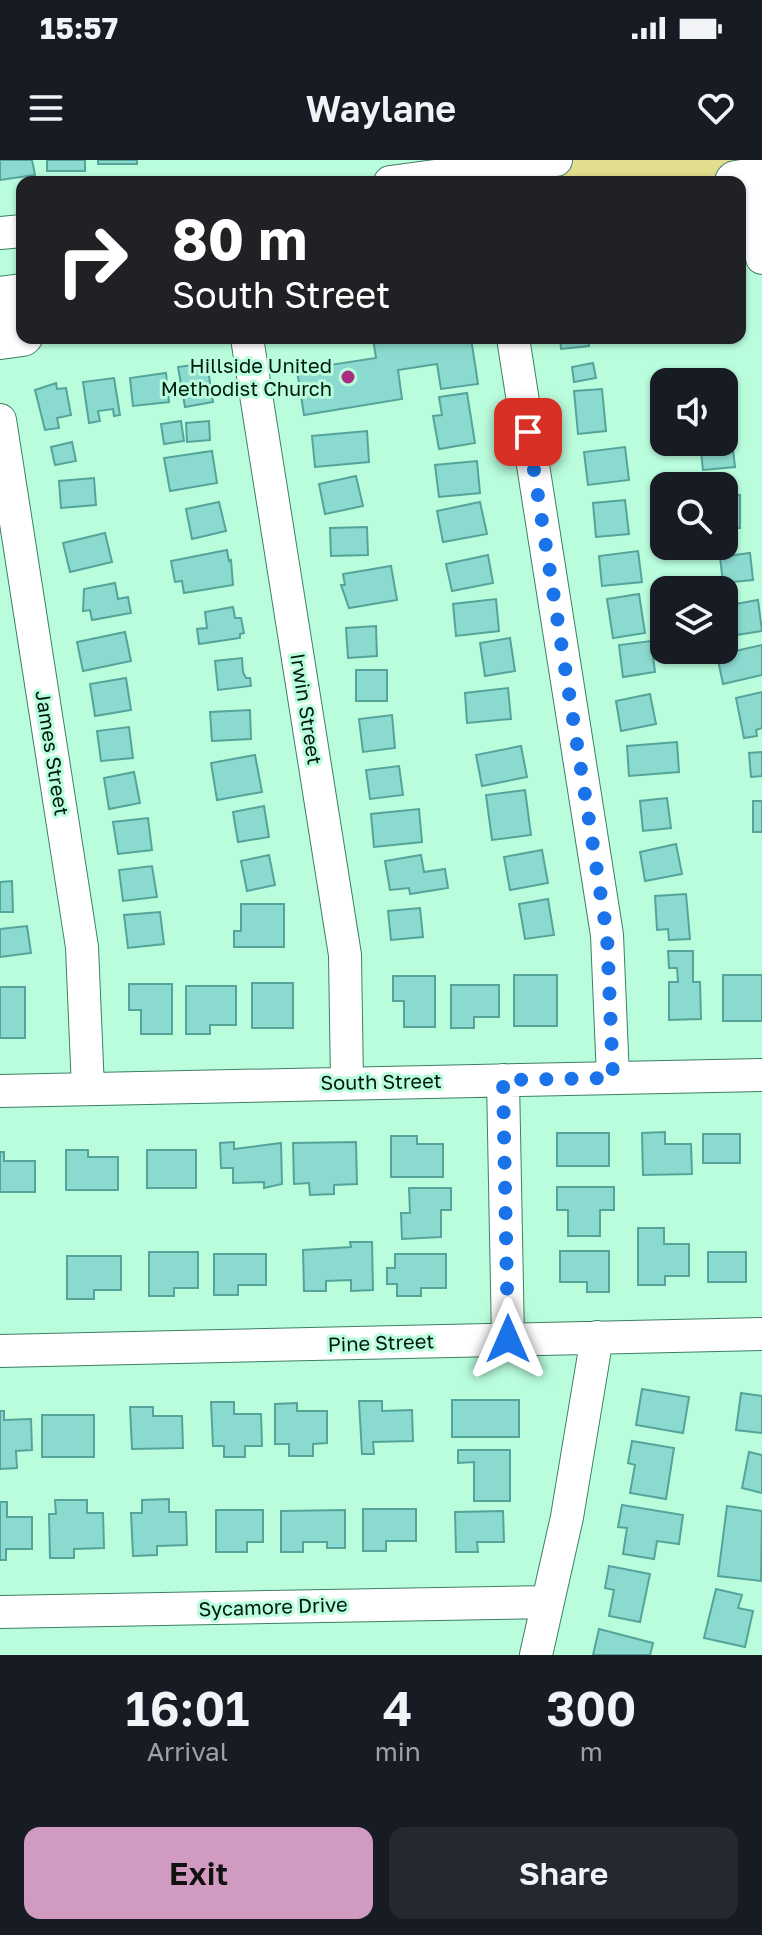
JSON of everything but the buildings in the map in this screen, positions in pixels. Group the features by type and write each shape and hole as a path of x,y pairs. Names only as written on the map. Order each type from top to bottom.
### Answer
{"street":[{"path":"440,176 556,160"},
{"name":"Irwin Street","path":"248,344 345,955 347,1082"},
{"path":"514,344 607,935 613,1078"},
{"name":"James Street","path":"0,420 82,947 88,1089"},
{"name":"South Street","path":"0,1091 762,1075"},
{"path":"503,1080 508,1339"},
{"name":"Pine Street","path":"0,1351 762,1334"},
{"path":"536,1655 567,1517 597,1337"},
{"name":"Sycamore Drive","path":"0,1612 547,1602"}],"shaded area":[{"path":"556,160 762,160 743,176 435,176"}],"place":[{"name":"Hillside United Methodist Church","path":"348,377"}],"route":[{"path":"508,1339 509,1249 503,1080 613,1078 607,935 528,432"}]}
